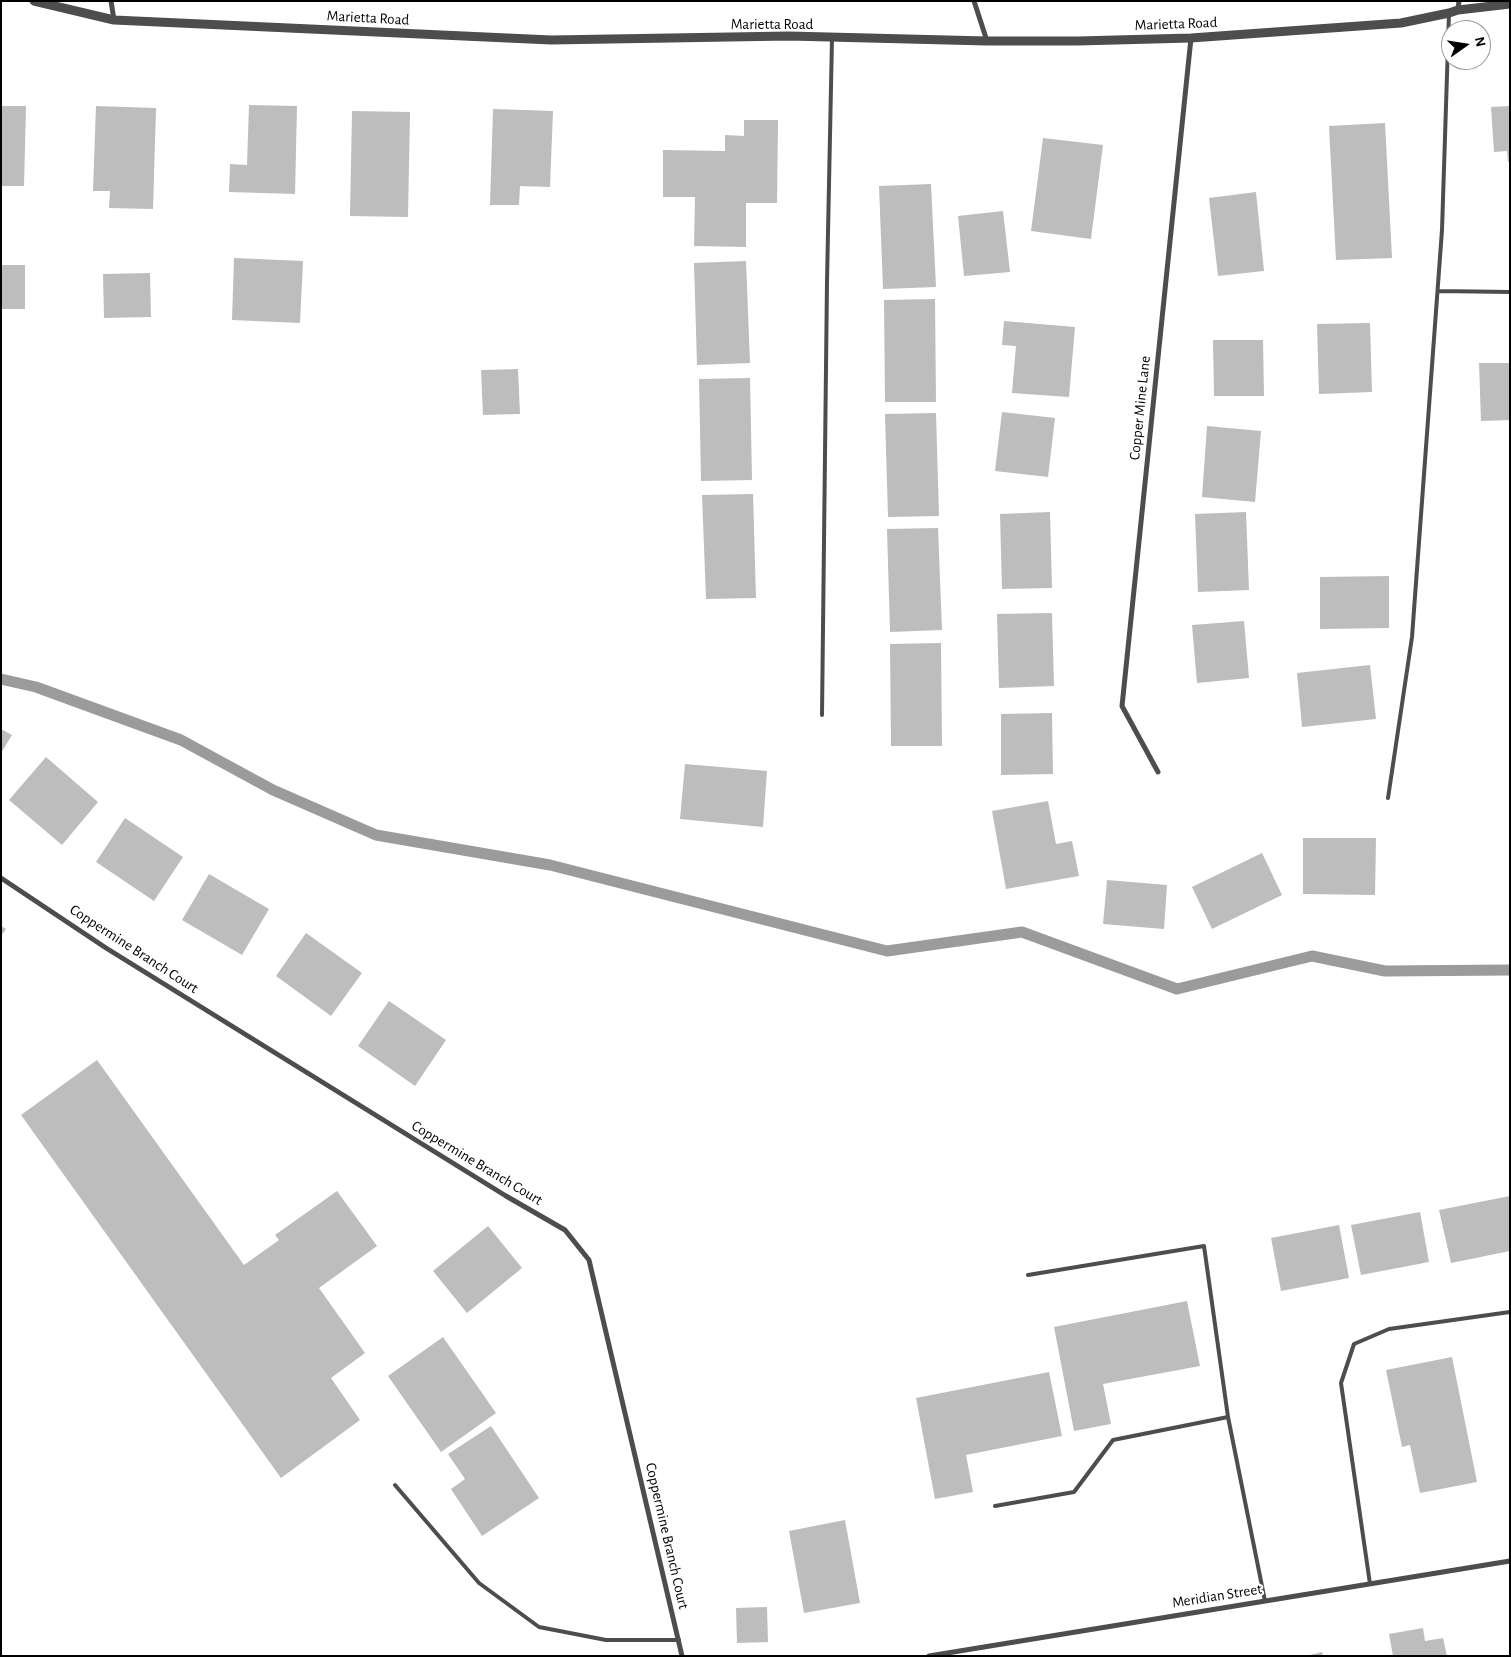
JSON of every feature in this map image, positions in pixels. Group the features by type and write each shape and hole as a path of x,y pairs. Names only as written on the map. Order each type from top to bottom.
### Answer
{"street":[{"name":"Marietta Road","path":"34,1 114,20 551,40 789,36 987,41 1192,38 1401,23 1455,8 1510,4"},
{"path":"110,1 114,20"},
{"path":"974,1 987,41"},
{"name":"Copper Mine Lane","path":"1158,772 1122,706 1192,38"},
{"name":"Coppermine Branch Court","path":"1,878 106,948 506,1196 566,1230 589,1260 682,1656"},
{"name":"Meridian Street","path":"929,1656 1510,1561"}],"lane":[{"path":"1388,798 1412,637 1438,291 1455,8"},
{"path":"822,716 832,38"},
{"path":"1438,291 1510,292"},
{"path":"1028,1275 1204,1246 1228,1417 1265,1601"},
{"path":"1370,1584 1341,1383 1354,1344 1389,1329 1510,1312"},
{"path":"995,1506 1074,1492 1113,1440 1228,1417"},
{"path":"396,1485 479,1583 539,1628 606,1640 679,1640"}],"building":[{"path":"249,105 297,106 295,194 229,192 230,164 247,165"},
{"path":"1,106 26,106 24,186 1,186"},
{"path":"96,106 156,108 153,209 109,208 110,191 93,191"},
{"path":"1510,106 1510,162 1508,162 1507,151 1494,152 1491,107"},
{"path":"493,109 553,111 550,187 520,186 519,205 490,205"},
{"path":"352,111 410,112 408,217 350,216"},
{"path":"744,120 778,120 777,203 746,203 746,247 694,246 695,197 663,197 663,150 725,151 725,135 744,136"},
{"path":"1385,123 1392,258 1336,260 1329,126"},
{"path":"1043,138 1103,145 1091,239 1031,231"},
{"path":"931,184 936,287 883,289 879,186"},
{"path":"1256,192 1264,271 1218,276 1209,198"},
{"path":"1003,211 1010,272 964,276 958,216"},
{"path":"234,258 303,261 300,323 232,320"},
{"path":"746,261 750,363 697,365 694,263"},
{"path":"1,265 25,265 25,309 1,309"},
{"path":"150,273 151,317 104,318 103,274"},
{"path":"935,299 936,402 885,402 884,300"},
{"path":"1004,321 1075,327 1069,397 1012,393 1016,346 1002,345"},
{"path":"1370,323 1372,392 1319,394 1317,324"},
{"path":"1213,340 1263,340 1264,396 1214,396"},
{"path":"1479,363 1510,363 1510,420 1481,421"},
{"path":"518,369 520,414 483,415 481,370"},
{"path":"750,378 752,480 701,481 699,379"},
{"path":"1002,412 1055,418 1048,477 995,471"},
{"path":"936,413 939,516 888,517 885,414"},
{"path":"1207,426 1261,431 1255,502 1202,497"},
{"path":"753,494 756,598 706,599 702,495"},
{"path":"1050,512 1052,588 1002,589 1000,514"},
{"path":"1246,512 1249,590 1198,592 1195,514"},
{"path":"938,528 942,630 890,632 887,529"},
{"path":"1389,576 1389,628 1320,629 1320,577"},
{"path":"1052,613 1054,686 999,688 997,614"},
{"path":"1244,621 1249,678 1197,683 1192,625"},
{"path":"941,643 942,746 891,746 890,644"},
{"path":"1370,665 1376,719 1302,727 1297,673"},
{"path":"1052,713 1053,774 1001,775 1001,714"},
{"path":"1,729 12,735 1,753"},
{"path":"46,757 98,802 62,845 9,800"},
{"path":"685,764 767,771 763,827 680,819"},
{"path":"1048,801 1056,844 1072,841 1079,876 1006,889 992,811"},
{"path":"125,818 183,857 154,901 96,862"},
{"path":"1303,838 1376,838 1375,895 1303,894"},
{"path":"1262,853 1282,895 1212,929 1192,887"},
{"path":"209,874 269,909 242,955 182,920"},
{"path":"1107,880 1167,885 1164,929 1103,924"},
{"path":"1,926 6,929 1,936"},
{"path":"306,933 362,973 331,1016 276,976"},
{"path":"389,1001 446,1040 415,1086 358,1046"},
{"path":"97,1060 244,1265 279,1240 275,1235 337,1191 377,1246 319,1288 365,1353 331,1378 360,1420 281,1478 21,1115"},
{"path":"1510,1196 1510,1251 1451,1263 1439,1210"},
{"path":"1420,1212 1429,1262 1361,1275 1351,1225"},
{"path":"1339,1225 1349,1278 1281,1291 1271,1238"},
{"path":"488,1226 522,1268 467,1313 433,1271"},
{"path":"1187,1301 1200,1366 1103,1384 1111,1424 1074,1431 1054,1327"},
{"path":"443,1337 496,1413 441,1452 388,1376"},
{"path":"1452,1357 1477,1482 1420,1493 1410,1445 1402,1447 1386,1370"},
{"path":"1049,1372 1062,1436 966,1455 973,1492 935,1499 916,1398"},
{"path":"491,1426 539,1498 482,1536 451,1489 465,1479 448,1454"},
{"path":"845,1520 860,1603 804,1613 789,1531"},
{"path":"767,1607 768,1642 737,1643 736,1608"},
{"path":"1423,1628 1425,1641 1443,1638 1447,1656 1393,1656 1389,1634"},
{"path":"1322,1652 1323,1656 1310,1656 1310,1655"}],"waterway":[{"path":"1,679 36,687 181,740 273,790 376,835 550,865 887,951 1022,932 1177,989 1312,956 1385,971 1510,970"}]}
